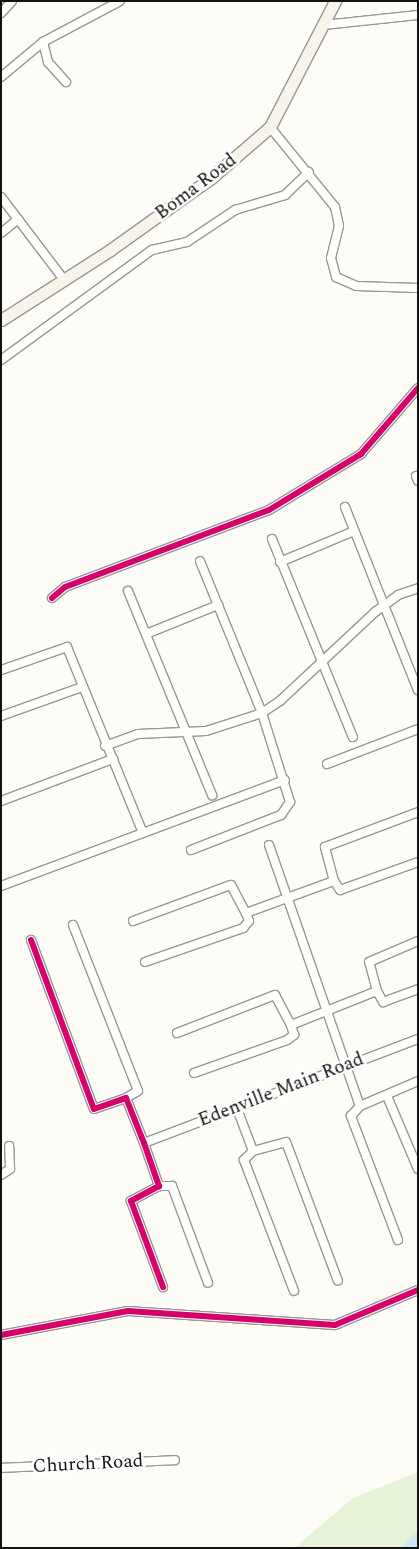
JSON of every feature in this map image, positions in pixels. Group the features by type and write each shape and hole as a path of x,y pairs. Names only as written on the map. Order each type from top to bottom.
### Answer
{"main road":[{"name":"Boma Road","path":"1,320 65,281 211,178 270,127 335,1"}],"street":[{"path":"1,13 12,1"},
{"path":"1,77 43,42 120,1"},
{"path":"323,25 418,15"},
{"path":"43,42 48,62 66,82"},
{"path":"270,127 309,172 338,216 331,258 336,277 356,286 418,288"},
{"path":"1,360 152,250 187,242 235,210 285,195 309,172"},
{"path":"1,197 65,281"},
{"path":"1,233 18,219"},
{"path":"52,598 66,587 269,510 361,454 418,388"},
{"path":"345,506 418,690"},
{"path":"280,562 354,531"},
{"path":"272,540 280,562 324,658 353,737"},
{"path":"191,850 282,815 290,802 285,780 262,712 200,560"},
{"path":"105,746 138,734 206,731 262,712 281,700 324,658 385,604 418,588"},
{"path":"128,591 212,795"},
{"path":"146,634 218,605"},
{"path":"1,670 67,647 105,746 113,759 143,833"},
{"path":"1,716 82,687"},
{"path":"327,764 418,729"},
{"path":"1,801 113,759"},
{"path":"1,886 285,780"},
{"path":"418,812 325,847 334,881 340,890 418,862"},
{"path":"269,845 360,1106"},
{"path":"246,913 334,881"},
{"path":"133,921 231,885 249,921 244,928 146,962"},
{"path":"31,940 94,1109 126,1098 138,1091 73,925"},
{"path":"418,941 369,962 377,991 383,1002 418,989"},
{"path":"291,1025 327,1009 377,991"},
{"path":"178,1034 275,995 291,1025 291,1037 194,1073"},
{"name":"Edenville Main Road","path":"144,1143 236,1106 418,1039"},
{"path":"398,1240 351,1119 360,1106 387,1096 418,1081"},
{"path":"387,1096 418,1169"},
{"path":"126,1098 159,1186"},
{"path":"236,1106 253,1151"},
{"path":"294,1291 244,1160 253,1151 286,1142 338,1281"},
{"path":"1,1174 10,1169 9,1146"},
{"path":"163,1287 131,1201 159,1186 172,1186 208,1283"},
{"path":"1,1335 128,1311 335,1326 418,1290"},
{"name":"Church Road","path":"1,1468 174,1460"}],"green space":[{"path":"418,1472 418,1548 294,1548 353,1498"}],"water":[{"path":"418,1532 418,1548 401,1548 413,1535"}],"cycle path":[{"path":"52,598 65,587 269,510 361,454 418,388"},
{"path":"31,940 94,1109 126,1098 144,1143 159,1186 131,1201 163,1287"},
{"path":"1,1335 128,1311 335,1325 418,1290"}]}
